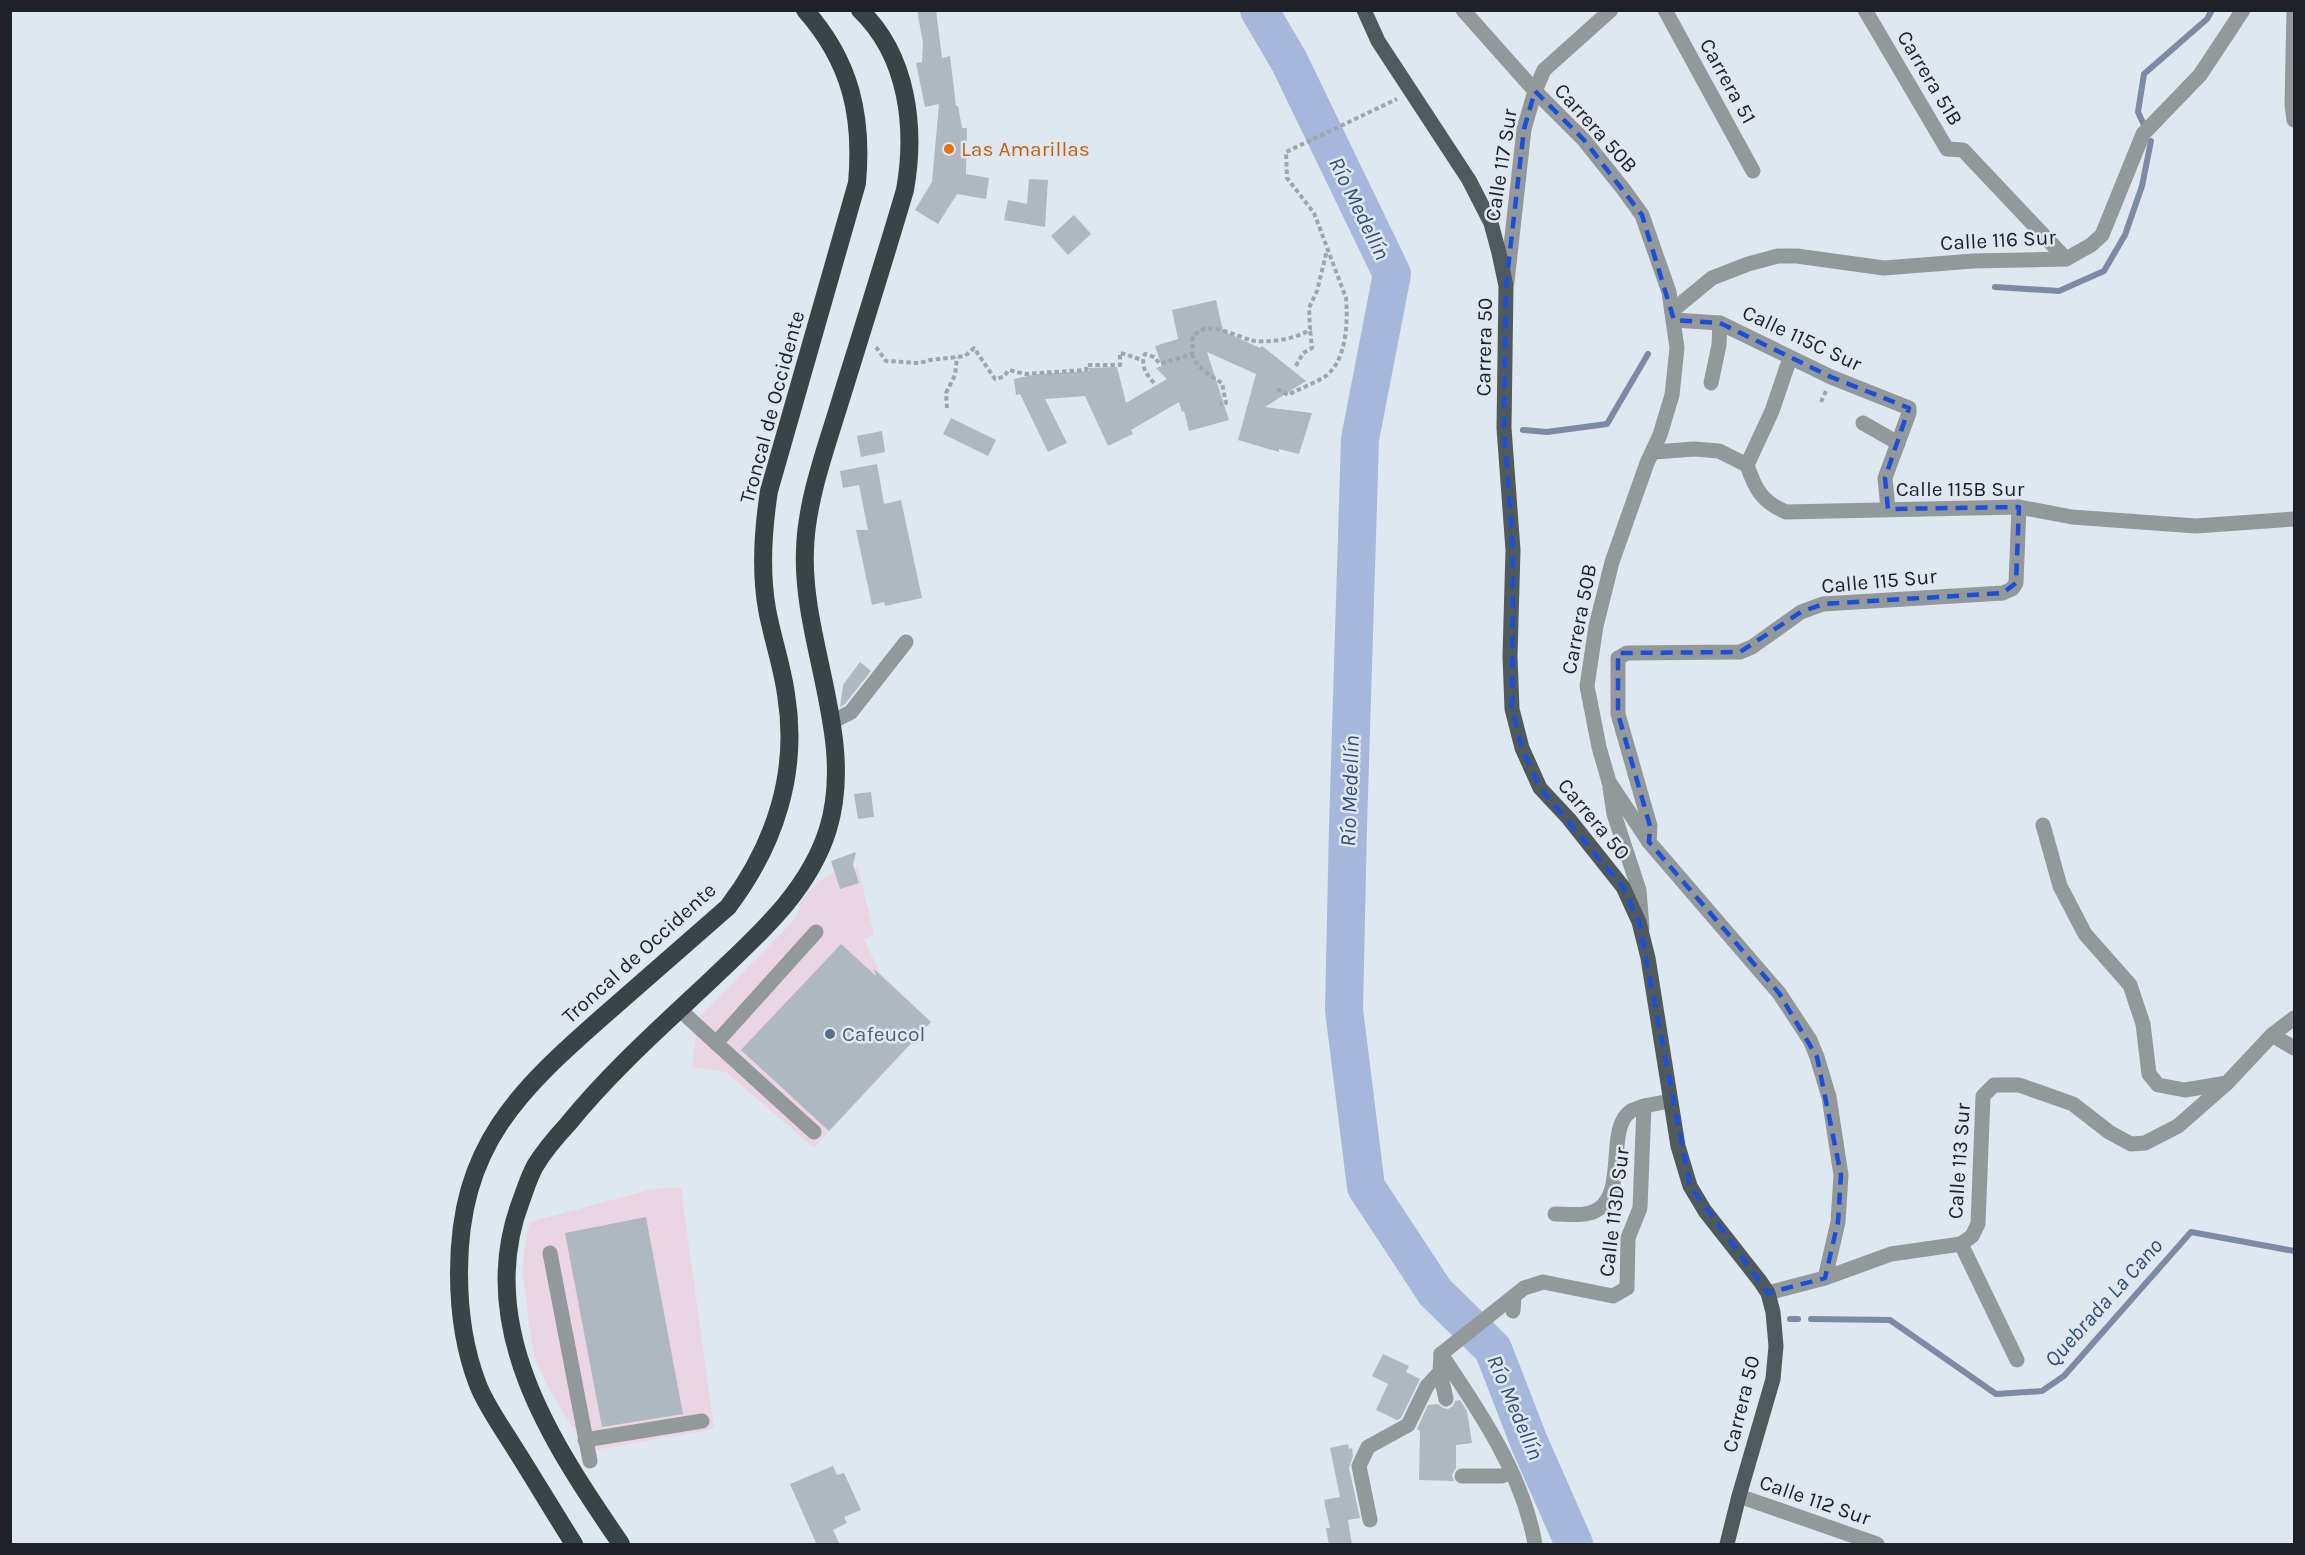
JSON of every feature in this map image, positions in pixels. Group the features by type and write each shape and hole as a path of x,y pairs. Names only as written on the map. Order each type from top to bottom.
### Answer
{"highway":[{"name":"Troncal de Occidente","path":"574,1545 493,1412 479,1387 470,1360 462,1325 459,1286 459,1249 464,1210 474,1174 486,1145 502,1118 521,1093 550,1063 728,907 747,881 762,853 782,801 788,777 790,725 786,693 767,608 763,566 763,530 769,491 857,183 860,150 857,116 849,83 837,53 806,10"},
{"path":"621,1545 571,1472 527,1384 512,1328 507,1284 507,1250 514,1219 533,1169 551,1144 597,1088 766,928 795,892 819,854 829,826 834,794 834,749 810,610 805,548 813,497 905,190 910,161 908,107 900,79 890,50 876,26 860,10"}],"main road":[{"name":"Carrera 50","path":"1364,10 1378,41 1468,180 1491,223 1506,286 1504,428 1514,550 1510,656 1512,709 1522,748 1540,788 1576,828 1623,887 1639,922 1654,989 1678,1146 1690,1186 1705,1211 1768,1293 1773,1312 1776,1346 1773,1379 1727,1545"}],"street":[{"name":"Carrera 50B","path":"1463,10 1535,91 1584,140 1642,215 1662,268 1673,315 1677,348 1672,395 1654,452 1647,463 1612,562 1600,604 1587,686 1599,747 1609,782 1649,842 1779,993 1810,1040 1817,1057 1829,1097 1842,1176 1838,1222 1825,1278"},
{"name":"Calle 117 Sur","path":"1506,286 1524,129 1535,91 1544,70 1611,10"},
{"name":"Carrera 51","path":"1665,10 1754,171"},
{"name":"Carrera 51B","path":"1865,10 1947,148 1963,150 2066,259"},
{"name":"Calle 116 Sur","path":"1673,315 1712,278 1748,264 1778,256 1797,256 1884,268 1972,261 2066,259 2091,245 2102,235 2142,134 2200,75 2244,10"},
{"path":"2294,10 2292,105 2295,120"},
{"name":"Calle 115C Sur","path":"1673,315 1720,323 1831,377 1905,405 1909,408 1910,413 1898,443"},
{"path":"1711,383 1719,345 1720,323"},
{"path":"1654,452 1694,449 1719,451 1747,465 1772,411 1790,358"},
{"path":"1863,423 1898,443 1886,478 1888,509"},
{"name":"Calle 115B Sur","path":"1747,465 1755,486 1771,506 1786,512 2019,507 2072,517 2196,526 2295,519"},
{"name":"Calle 115 Sur","path":"1649,842 1650,826 1618,714 1618,658 1627,653 1740,652 1752,647 1801,612 1823,604 2003,594 2012,589 2016,583 2019,507"},
{"path":"830,723 851,712 906,642"},
{"path":"1609,782 1614,814 1639,890 1642,935"},
{"path":"2043,825 2060,886 2085,934 2130,986 2143,1024 2150,1074 2158,1085 2185,1090 2227,1083"},
{"path":"716,1043 816,932"},
{"path":"679,1010 814,1132"},
{"name":"Calle 113 Sur","path":"1768,1293 1825,1278 1891,1254 1961,1244 1972,1236 1978,1224 1983,1096 1994,1085 2019,1085 2073,1104 2109,1132 2131,1144 2145,1143 2178,1126 2227,1083 2272,1035 2295,1018"},
{"path":"2272,1035 2295,1048"},
{"path":"1555,1214 1582,1215 1597,1210 1609,1198 1615,1178 1617,1148 1623,1122 1630,1112 1644,1106 1670,1101"},
{"name":"Calle 113D Sur","path":"1441,1354 1489,1317 1513,1304 1524,1288 1543,1282 1614,1296 1627,1288 1628,1238 1640,1208 1644,1106"},
{"path":"1961,1244 2017,1360"},
{"path":"550,1253 590,1461"},
{"path":"1441,1354 1440,1372 1446,1399"},
{"path":"1441,1354 1471,1399 1511,1472 1530,1516 1535,1545"},
{"path":"1370,1520 1359,1466 1368,1447 1408,1425 1427,1386 1440,1372"},
{"path":"585,1440 702,1421"},
{"path":"1462,1476 1502,1476 1511,1472"},
{"name":"Calle 112 Sur","path":"1739,1496 1877,1545"}],"path":[{"path":"1277,389 1288,395 1323,378 1344,348 1347,312 1346,298 1314,213 1287,178 1286,152 1389,102"},
{"path":"1296,366 1303,353 1312,348 1309,308 1317,291 1327,249"},
{"path":"862,329 868,331 881,357 890,363 920,363 965,356 974,348 995,379 1003,377 1009,370 1025,374 1086,370 1087,365 1120,365 1120,353 1142,360"},
{"path":"1220,404 1226,403 1222,383 1194,361 1193,336 1205,329 1224,331 1253,341 1286,339 1303,334 1310,329"},
{"path":"1154,383 1147,375 1142,360 1145,354 1154,357 1160,364 1192,354"},
{"path":"947,408 946,393 955,375 957,357"}],"highlighted area":[{"path":"1535,91 1584,140 1642,215 1674,320 1720,323 1831,377 1909,408 1885,478 1888,509 2019,507 2016,583 2003,593 1823,604 1801,612 1740,652 1618,653 1618,714 1650,826 1649,842 1779,993 1817,1057 1841,1175 1838,1222 1825,1278 1768,1293 1690,1186 1639,922 1623,887 1540,788 1522,748 1512,709 1513,550 1504,428 1506,286 1524,129"}],"shaded area":[{"path":"858,867 874,935 864,939 880,973 931,1022 814,1148 726,1072 692,1067 696,1036 689,1028 796,918 801,901 820,881 834,873"},
{"path":"681,1188 714,1429 595,1450 575,1430 559,1406 534,1355 523,1274 524,1251 530,1222 653,1189"}],"building":[{"path":"917,10 936,10 942,58 950,56 956,106 958,106 962,128 967,128 966,174 989,178 986,199 957,194 938,224 915,210 932,182 939,104 925,107 916,63 922,62 923,43"},
{"path":"1029,179 1048,180 1045,227 1004,220 1008,200 1027,204"},
{"path":"1074,215 1091,234 1068,255 1051,236"},
{"path":"1216,300 1223,331 1260,348 1262,346 1306,381 1265,407 1312,413 1299,454 1279,449 1279,452 1238,440 1256,374 1207,352 1229,420 1189,431 1179,402 1131,430 1133,434 1108,446 1085,396 1045,399 1067,443 1048,452 1020,394 1016,395 1014,379 1038,374 1089,371 1088,368 1117,367 1126,403 1167,379 1156,368 1162,366 1155,346 1178,339 1172,310"},
{"path":"951,418 996,440 988,456 943,434"},
{"path":"882,431 885,452 861,457 857,436"},
{"path":"877,464 884,504 901,500 922,598 885,606 884,602 872,605 856,530 868,530 859,485 843,488 840,471"},
{"path":"860,662 871,671 845,704 840,707 843,685"},
{"path":"871,792 874,817 858,819 854,794"},
{"path":"856,852 853,865 859,883 840,889 831,861"},
{"path":"841,944 876,976 874,969 931,1022 829,1131 741,1050"},
{"path":"646,1217 683,1414 602,1427 565,1233"},
{"path":"1383,1354 1409,1366 1406,1372 1420,1379 1401,1418 1397,1420 1376,1410 1388,1384 1372,1376"},
{"path":"1460,1400 1467,1411 1472,1443 1456,1445 1456,1468 1452,1475 1454,1481 1419,1480 1420,1431 1417,1429 1428,1405 1438,1404 1448,1409 1455,1401"},
{"path":"1348,1444 1349,1449 1352,1448 1353,1456 1349,1468 1360,1518 1348,1520 1352,1545 1329,1545 1326,1528 1330,1528 1324,1500 1340,1497 1330,1448"},
{"path":"833,1466 837,1475 844,1473 861,1510 844,1517 847,1523 833,1530 840,1545 817,1545 790,1484"}],"waterway":[{"name":"Río Medellín","path":"1259,10 1289,61 1392,274 1360,439 1348,827 1344,1010 1366,1187 1435,1292 1493,1349 1529,1442 1574,1544"},
{"path":"2144,125 2138,112 2144,74 2207,19 2212,10"},
{"path":"1995,287 2059,291 2104,271 2125,235 2142,186 2151,141"},
{"path":"1523,430 1547,432 1607,424 1648,354"},
{"name":"Quebrada La Cano","path":"1811,1319 1890,1320 1996,1394 2042,1391 2064,1376 2191,1232 2294,1251"},
{"name":"Quebrada La Cano","path":"1790,1319 1798,1319"}],"place":[{"name":"Las Amarillas","path":"949,149"},
{"name":"Cafeucol","path":"830,1034"}]}
